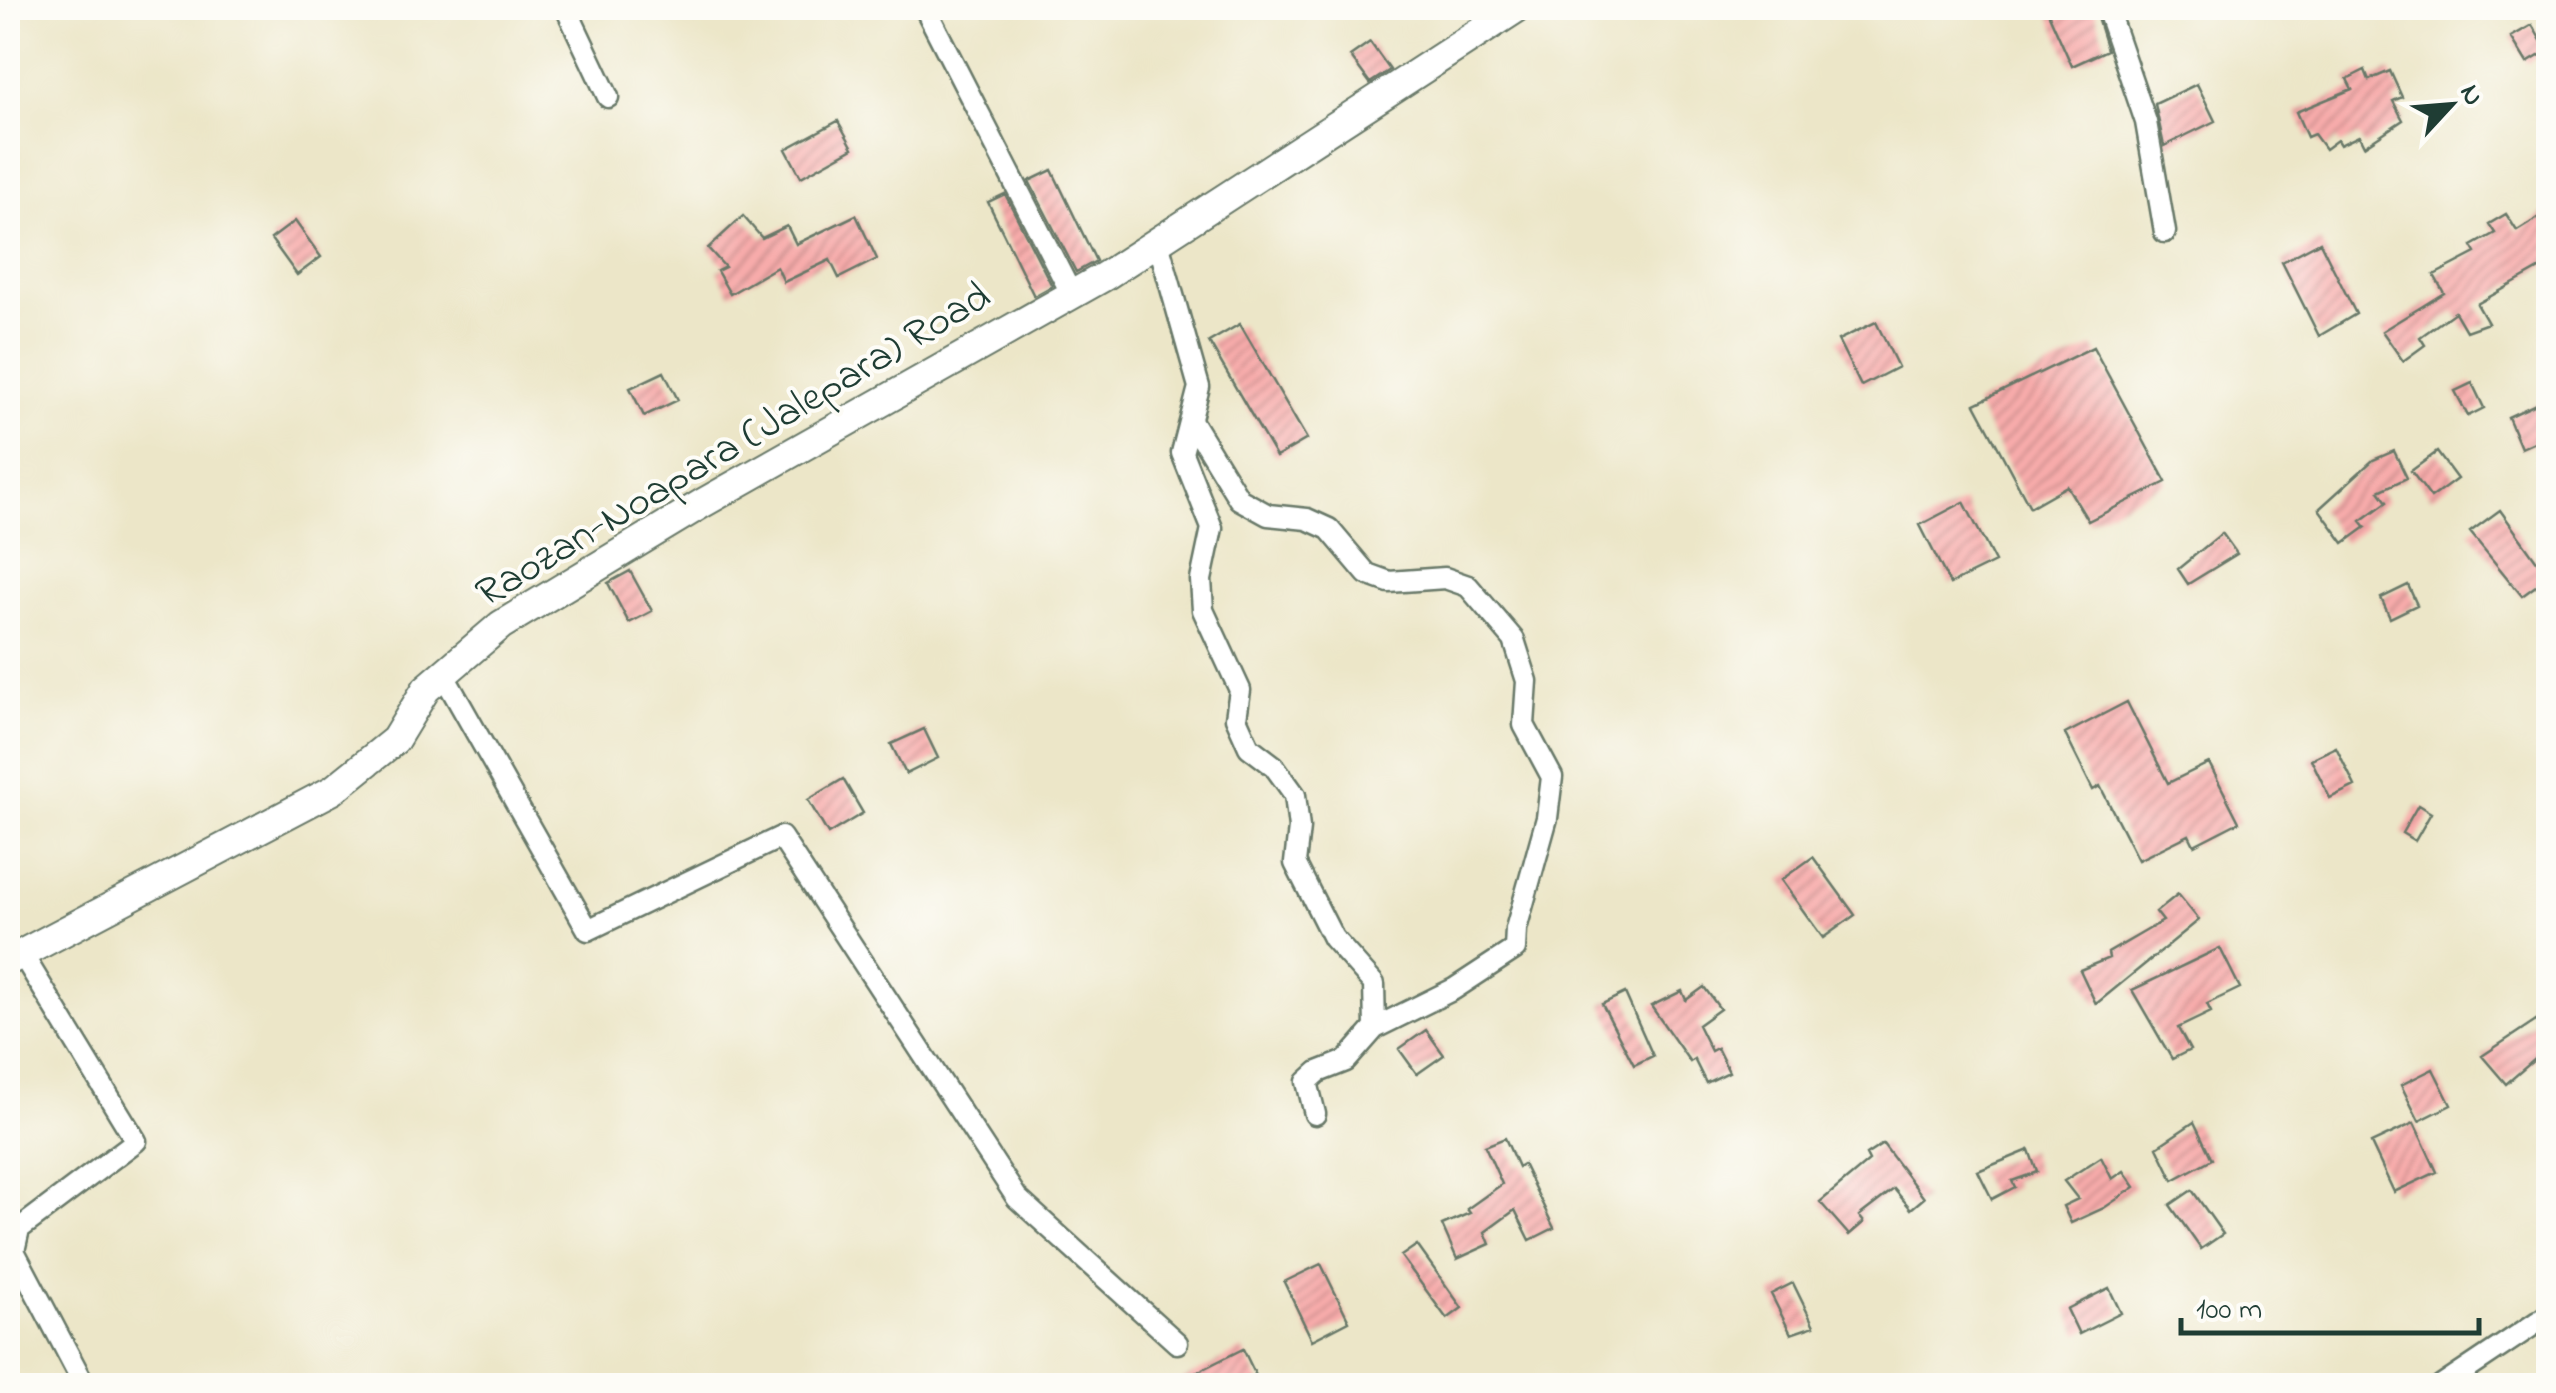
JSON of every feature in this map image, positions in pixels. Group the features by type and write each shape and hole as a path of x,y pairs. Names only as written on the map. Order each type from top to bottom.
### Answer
{"main road":[{"name":"Raozan-Noapara (Jalepara) Road","path":"15,957 333,790 396,740 426,689 502,625 686,513 1158,242 1517,8"}],"street":[{"path":"566,8 608,97"},
{"path":"925,8 1072,294"},
{"path":"2106,8 2146,122 2165,232"},
{"path":"1158,242 1199,386 1182,453 1212,528 1201,580 1203,610 1240,690 1236,718 1249,747 1274,766 1295,794 1299,828 1295,863 1333,938 1374,984 1375,1028"},
{"path":"1192,422 1239,498 1268,514 1307,519 1329,528 1367,574 1389,582 1445,578 1468,586 1514,640 1527,681 1524,724 1552,777 1546,818 1516,929 1515,949 1454,989 1375,1028 1346,1062 1318,1072 1307,1082 1315,1114"},
{"path":"443,674 588,930 781,836 1017,1198 1177,1343"},
{"path":"15,957 136,1141 19,1229 12,1245 85,1386"},
{"path":"2442,1386 2548,1315"}],"building":[{"path":"2046,8 2094,8 2107,50 2072,66"},
{"path":"2532,25 2547,51 2527,63 2511,37"},
{"path":"1370,42 1390,70 1370,83 1350,56"},
{"path":"2365,70 2369,80 2390,71 2402,97 2393,101 2403,120 2364,146 2359,136 2340,145 2337,140 2325,149 2314,134 2307,137 2296,112 2352,89 2347,79"},
{"path":"2197,84 2215,121 2164,146 2155,104"},
{"path":"838,121 853,148 801,177 786,149"},
{"path":"1052,170 1096,261 1076,272 1029,181"},
{"path":"1005,194 1052,286 1034,296 988,202"},
{"path":"2548,212 2548,264 2477,304 2488,323 2466,331 2455,312 2420,337 2425,345 2403,361 2382,331 2444,293 2434,275 2476,253 2472,246 2495,233 2489,224 2506,214 2517,231"},
{"path":"856,215 877,259 839,278 830,260 784,282 777,267 730,294 717,271 725,267 708,248 743,216 762,238 787,226 796,244"},
{"path":"295,221 321,257 297,275 271,239"},
{"path":"2320,242 2356,314 2319,336 2282,262"},
{"path":"1876,322 1898,367 1861,386 1838,340"},
{"path":"1240,324 1307,439 1276,457 1209,342"},
{"path":"2093,347 2166,482 2088,521 2067,486 2030,507 1975,404"},
{"path":"664,372 678,400 644,416 630,388"},
{"path":"2472,383 2484,408 2468,416 2455,391"},
{"path":"2536,404 2548,436 2521,448 2508,417"},
{"path":"2394,451 2407,478 2379,491 2387,502 2361,521 2366,527 2344,543 2319,509 2373,460"},
{"path":"2437,452 2457,479 2431,498 2411,471"},
{"path":"1964,502 1995,562 1950,584 1920,525"},
{"path":"2500,510 2548,577 2522,596 2470,532"},
{"path":"2222,533 2237,554 2188,584 2178,569"},
{"path":"630,571 652,611 629,623 608,583"},
{"path":"2408,585 2417,605 2390,618 2381,598"},
{"path":"2127,702 2168,783 2209,763 2239,822 2194,845 2189,835 2138,860 2100,786 2093,790 2065,734"},
{"path":"924,729 938,758 906,774 891,744"},
{"path":"2336,747 2355,786 2330,798 2311,759"},
{"path":"843,779 863,813 828,834 808,800"},
{"path":"2418,805 2431,813 2415,841 2402,833"},
{"path":"1813,857 1855,915 1823,938 1781,880"},
{"path":"2178,894 2199,920 2096,1004 2080,970 2109,958 2108,953 2163,921 2156,912"},
{"path":"2220,948 2240,988 2207,1004 2211,1012 2178,1028 2190,1050 2172,1059 2132,990"},
{"path":"1704,987 1720,1009 1698,1025 1711,1051 1717,1048 1729,1072 1706,1083 1694,1059 1690,1062 1651,1006 1682,991 1686,1000"},
{"path":"1625,993 1653,1056 1634,1065 1602,1004"},
{"path":"2548,1012 2548,1048 2506,1084 2482,1056"},
{"path":"1426,1030 1444,1055 1417,1074 1399,1049"},
{"path":"2433,1069 2451,1105 2419,1121 2401,1085"},
{"path":"2194,1122 2212,1159 2173,1180 2157,1147"},
{"path":"2414,1123 2437,1172 2394,1192 2371,1143"},
{"path":"1505,1138 1518,1167 1523,1164 1554,1228 1530,1240 1515,1210 1485,1232 1490,1244 1457,1259 1442,1225 1470,1213 1467,1209 1502,1184 1485,1146"},
{"path":"1883,1144 1924,1198 1911,1209 1894,1189 1859,1216 1864,1222 1849,1235 1820,1202 1869,1161 1866,1155"},
{"path":"2029,1150 2037,1172 2012,1181 2015,1187 1992,1199 1978,1171"},
{"path":"2101,1157 2112,1179 2124,1171 2135,1187 2104,1208 2071,1223 2063,1206 2078,1199 2064,1181"},
{"path":"2192,1190 2223,1234 2201,1249 2170,1205"},
{"path":"1417,1245 1462,1308 1447,1319 1401,1256"},
{"path":"1321,1264 1349,1321 1312,1340 1284,1282"},
{"path":"1793,1283 1814,1326 1791,1334 1771,1294"},
{"path":"2109,1288 2121,1313 2079,1334 2067,1309"},
{"path":"1243,1349 1261,1386 1169,1386"}]}
